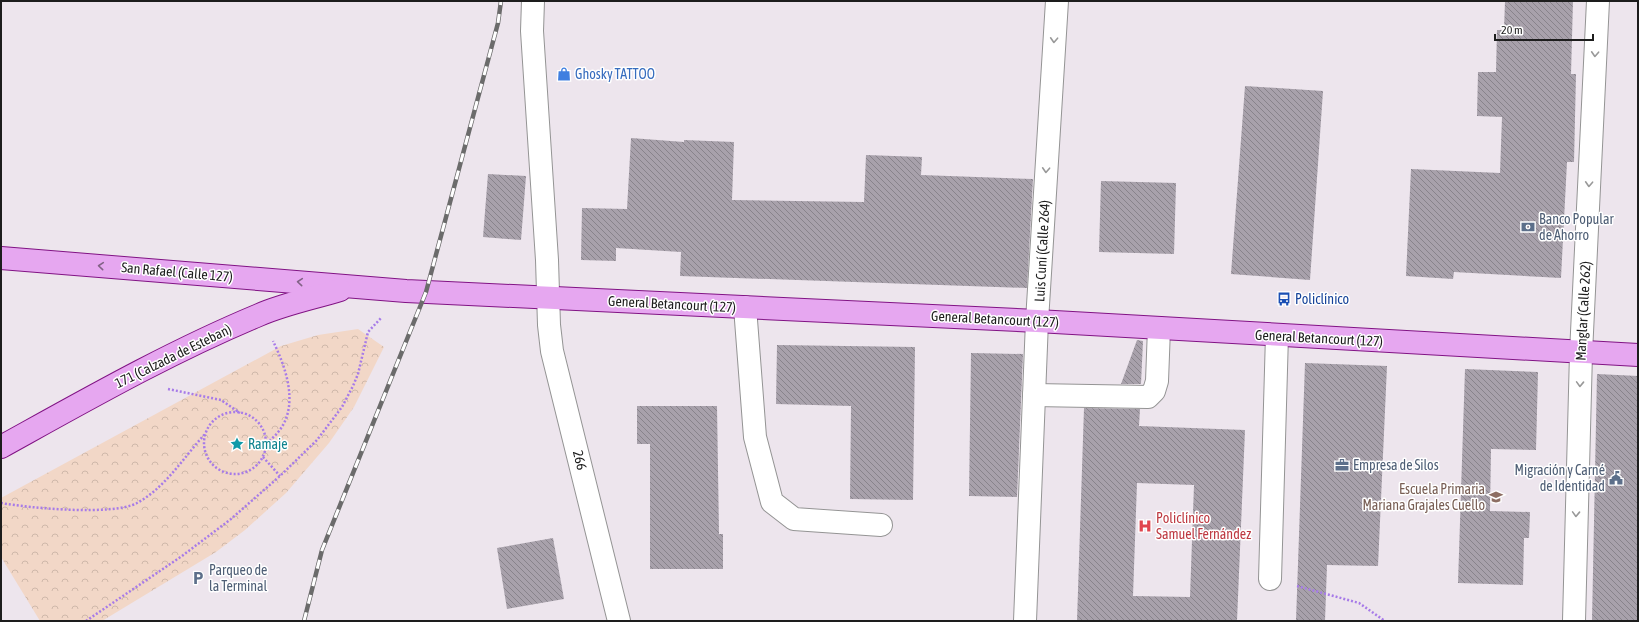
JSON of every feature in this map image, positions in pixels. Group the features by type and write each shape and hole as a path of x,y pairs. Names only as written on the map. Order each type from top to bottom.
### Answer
{"main road":[{"name":"San Rafael (Calle 127)","path":"1,258 353,286"},
{"name":"General Betancourt (127)","path":"353,286 406,291 1037,321 1581,353 1638,355"},
{"name":"171 (Calzada de Esteban)","path":"1,447 125,379 261,314 353,286"}],"street":[{"name":"266","path":"533,1 532,31 552,351 619,621"},
{"name":"Luis Cuní (Calle 264)","path":"1025,621 1037,321 1057,1"},
{"name":"Manglar (Calle 262)","path":"1574,621 1581,353 1598,1"},
{"path":"745,307 755,437 772,502 794,519 881,525"},
{"path":"1034,395 1148,397 1154,391 1157,381 1159,328"},
{"path":"1270,579 1277,335"}],"path":[{"path":"86,621 182,556 246,507 317,440 338,412 358,374 368,332 406,291"},
{"path":"261,314 285,365 289,393 288,413 282,427 273,438 266,443"},
{"path":"125,379 221,400 240,413 256,421 263,431 266,443 263,457 256,466 247,471 237,474 226,473 216,468 209,460 204,445 205,434"},
{"path":"1,503 69,509 104,509 136,504 161,484 205,434 216,419 228,413 240,413"},
{"path":"263,457 280,476"},
{"path":"1270,579 1359,603 1385,621"}],"green space":[{"path":"358,329 384,347 354,407 329,443 286,493 245,530 216,552 102,621 40,621 1,557 1,498 281,346 318,335"}],"building":[{"path":"1505,1 1573,1 1571,74 1576,74 1574,162 1567,162 1561,278 1454,272 1453,279 1406,276 1411,169 1500,173 1502,117 1477,116 1478,72 1496,72 1497,30 1504,30"},
{"path":"1245,86 1323,91 1310,280 1231,274"},
{"path":"631,138 684,142 684,140 734,142 732,200 864,202 866,155 922,157 921,175 1033,179 1027,288 680,276 681,252 616,248 616,261 581,260 582,208 627,209"},
{"path":"488,174 526,176 521,240 483,237"},
{"path":"1101,181 1176,183 1174,254 1099,252"},
{"path":"1137,340 1143,341 1141,384 1121,384"},
{"path":"777,345 915,347 913,500 850,499 851,406 776,404"},
{"path":"971,353 1023,354 1017,497 969,496"},
{"name":"Empresa de Silos","path":"1305,363 1387,366 1378,566 1327,565 1325,621 1296,621"},
{"path":"1465,369 1538,372 1536,450 1491,449 1490,511 1530,512 1529,538 1524,538 1523,585 1458,583"},
{"name":"Migración y Carné de Identidad","path":"1597,374 1638,376 1638,621 1592,621"},
{"path":"637,406 717,406 719,534 723,534 723,569 650,569 650,444 637,444"},
{"path":"1084,408 1140,409 1139,426 1245,430 1237,621 1077,621","holes":["1137,483 1194,485 1190,597 1133,596"]},
{"path":"553,538 564,599 507,609 497,548"}],"railway":[{"path":"304,621 322,550 426,292 498,23 501,1"}],"place":[{"name":"Ghosky TATTOO","path":"564,74"},
{"name":"Banco Popular de Ahorro","path":"1528,227"},
{"name":"Policlínico","path":"1284,299"},
{"name":"Ramaje","path":"237,444"},
{"name":"Empresa de Silos","path":"1342,465"},
{"name":"Migración y Carné de Identidad","path":"1616,478"},
{"name":"Escuela Primaria Mariana Grajales Cuello","path":"1496,497"},
{"name":"Policlínico Samuel Fernández","path":"1145,526"},
{"name":"Parqueo de la Terminal","path":"198,578"}]}
